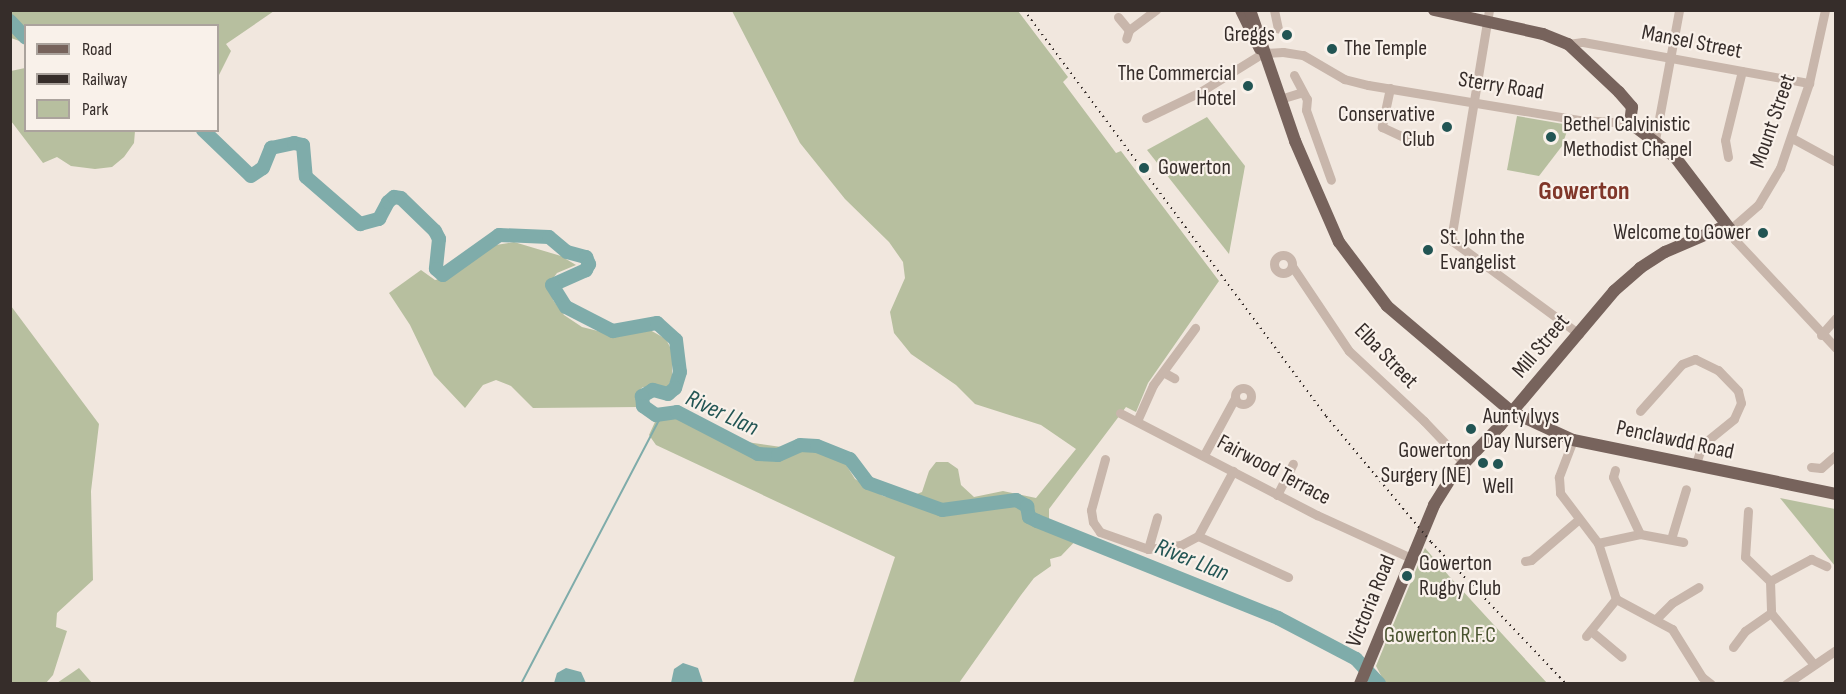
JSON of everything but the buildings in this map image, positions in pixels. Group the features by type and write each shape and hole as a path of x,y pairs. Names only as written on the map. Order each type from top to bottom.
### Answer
{"main road":[{"path":"1240,10 1263,53"},
{"path":"1250,10 1263,53"},
{"path":"1434,10 1543,34 1568,45 1632,107 1630,123 1675,157 1730,229"},
{"name":"Penclawdd Road","path":"1263,53 1339,242 1387,306 1512,412 1573,440 1836,494"},
{"name":"Mill Street","path":"1422,534 1445,484 1512,412 1614,291 1640,268 1665,252 1719,229 1730,229"},
{"name":"Victoria Road","path":"1361,680 1422,534"}],"street":[{"path":"1118,17 1128,34 1146,14 1156,10"},
{"path":"1489,10 1452,243 1579,334"},
{"path":"1655,140 1679,10"},
{"name":"Mount Street","path":"1730,229 1764,199 1792,138 1809,83 1825,10"},
{"name":"Mansel Street","path":"1568,45 1583,42 1809,83"},
{"path":"1146,118 1200,92 1263,53"},
{"name":"Sterry Road","path":"1263,53 1296,53 1344,79 1390,88 1603,123 1630,123"},
{"path":"1728,157 1725,140 1742,71"},
{"path":"1294,75 1300,93 1307,99 1306,110 1321,139 1331,180"},
{"path":"1390,88 1382,127 1417,143"},
{"path":"1280,99 1300,93"},
{"path":"1792,138 1836,162"},
{"path":"1730,229 1735,240 1821,335 1836,348"},
{"name":"Elba Street","path":"1292,266 1349,351 1425,421 1465,464"},
{"path":"1821,335 1836,318"},
{"path":"1137,421 1163,372 1195,328"},
{"path":"1640,411 1682,364 1695,359 1718,370 1738,391 1741,403 1734,419 1707,437 1695,466"},
{"path":"1163,372 1174,378"},
{"path":"1640,393 1650,399"},
{"path":"1204,455 1235,398"},
{"name":"Fairwood Terrace","path":"1120,412 1277,495 1411,558"},
{"path":"1573,440 1559,477 1560,493 1598,543 1616,599 1657,618 1672,629 1700,680 1711,684"},
{"path":"1811,467 1821,468 1836,454"},
{"path":"1094,462 1104,463 1091,510 1093,522 1100,532 1148,549 1181,545 1198,536 1233,471"},
{"path":"1277,495 1293,464"},
{"path":"1611,475 1641,534"},
{"path":"1671,539 1685,493 1673,494"},
{"path":"1748,511 1745,557 1770,581 1771,613 1812,662"},
{"path":"1148,549 1157,517"},
{"path":"1530,563 1579,519"},
{"path":"1736,522 1746,523"},
{"path":"1598,543 1641,534 1683,542"},
{"path":"1198,536 1284,572"},
{"path":"1811,560 1812,549"},
{"path":"1770,581 1811,560 1826,566"},
{"path":"1657,618 1693,587"},
{"path":"1616,599 1588,634 1622,659"},
{"path":"1726,637 1734,644 1771,613"},
{"path":"1786,684 1812,662 1836,650"}],"green space":[{"path":"11,10 274,10 226,44 231,51 219,75 219,24 24,24 24,43 11,38"},
{"path":"732,11 1018,11 1068,77 1063,82 1116,153 1121,151 1219,281 1148,383 1136,412 1126,407 1049,509 1049,520 1083,533 1061,556 1050,559 1051,566 1034,578 959,683 853,683 895,557 656,445 649,435 660,411 679,410 740,441 816,452 845,463 855,479 883,496 902,500 922,492 929,471 936,462 948,462 958,469 961,485 974,497 1003,491 1036,498 1076,449 1041,425 975,404 956,385 911,354 894,333 890,312 905,278 903,262 889,242 845,199 800,143"},
{"path":"24,68 24,132 135,132 134,143 124,157 112,167 95,169 71,166 57,157 43,163 11,121 11,71"},
{"path":"1517,116 1569,125 1562,146 1539,176 1507,170"},
{"path":"1207,117 1245,166 1229,254 1147,150"},
{"path":"514,242 561,256 576,265 557,273 551,281 553,300 564,315 582,327 616,335 650,330 666,339 672,351 672,377 668,387 643,387 636,393 639,407 533,408 511,386 496,380 483,385 465,408 434,375 410,325 389,293 421,270 435,280 449,277 496,245"},
{"path":"11,306 99,424 91,491 93,580 57,613 56,627 67,631 53,675 46,683 11,683"},
{"path":"1780,498 1835,509 1835,566"},
{"name":"Gowerton R.F.C","path":"1425,548 1547,683 1385,683 1376,666"},
{"path":"79,668 92,683 57,683"}],"water":[{"path":"683,663 698,668 703,683 671,683 674,669"},
{"path":"566,668 581,672 586,683 554,683 557,673"}],"waterway":[{"name":"River Llan","path":"10,21 24,36"},
{"name":"River Llan","path":"205,132 251,176 263,168 271,148 294,143 303,145 306,177 360,224 379,219 388,202 394,197 401,198 435,231 439,239 436,269 443,275 499,235 549,237 567,252 586,257 589,264 586,270 552,285 566,307 613,331 657,323 676,340 680,372 675,388 668,394 653,390 642,396 643,406 656,415 677,412 758,454 778,455 800,445 817,446 850,459 868,483 942,510 1016,500 1027,506 1029,517 1037,521 1278,618 1356,659 1379,684"},
{"path":"521,684 662,414"}],"railway":[{"path":"1024,10 1326,416 1431,542 1566,684"}],"place":[{"name":"Greggs","path":"1287,35"},
{"name":"The Temple","path":"1332,49"},
{"name":"The Commercial Hotel","path":"1248,86"},
{"name":"Conservative Club","path":"1447,127"},
{"name":"Bethel Calvinistic Methodist Chapel","path":"1551,137"},
{"name":"Gowerton","path":"1144,168"},
{"name":"Welcome to Gower","path":"1763,233"},
{"name":"St. John the Evangelist","path":"1428,250"},
{"name":"Aunty Ivys Day Nursery","path":"1471,429"},
{"name":"Gowerton Surgery (NE)","path":"1483,463"},
{"name":"Well","path":"1498,464"},
{"name":"Gowerton Rugby Club","path":"1407,576"}],"district":[{"name":"Gowerton","path":"1584,192"}]}
